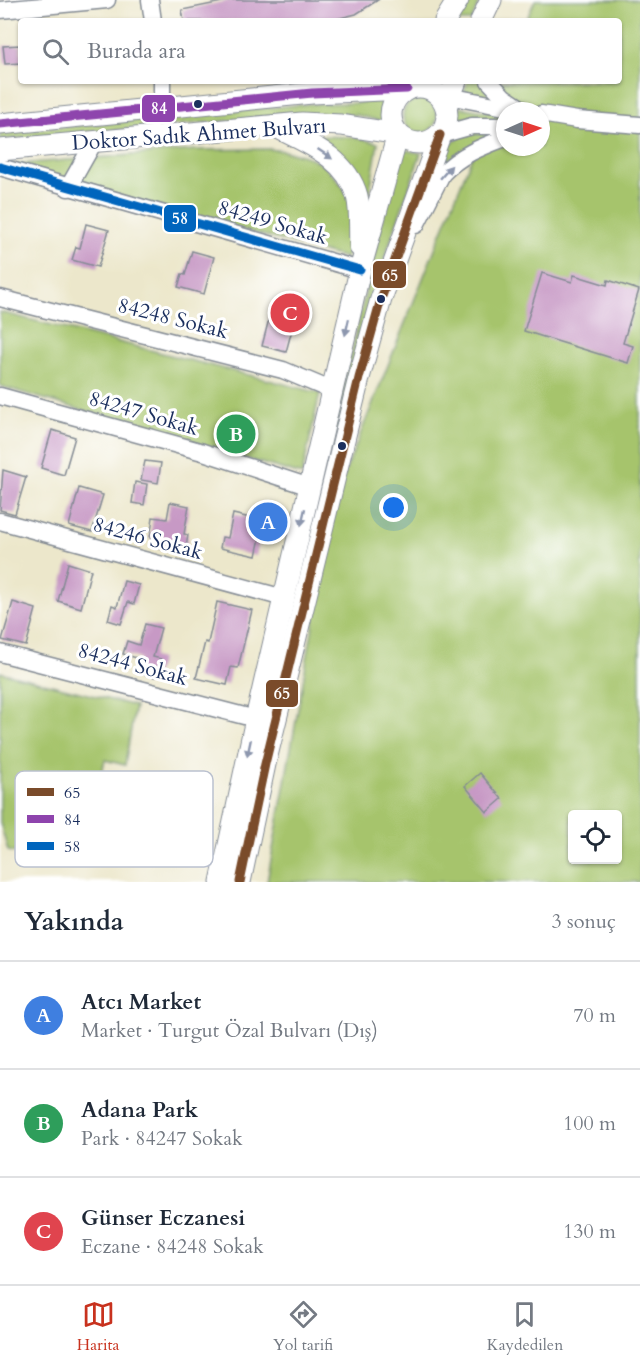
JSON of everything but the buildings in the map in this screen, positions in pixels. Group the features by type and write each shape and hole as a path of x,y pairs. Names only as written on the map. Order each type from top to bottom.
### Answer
{"main road":[{"path":"447,18 458,0"},
{"path":"482,18 491,0"},
{"path":"324,92 341,84"},
{"path":"240,882 265,764 358,378 381,299 440,135 447,122 448,95 425,87 409,85 394,101 391,110 391,119 398,134 408,142 418,144 428,142 440,135"},
{"name":"Doktor Sadık Ahmet Bulvarı","path":"0,124 409,85"},
{"name":"Doktor Sadık Ahmet Bulvarı","path":"0,150 302,123 341,124 398,134"},
{"path":"274,126 322,151 337,162 350,179 358,197 360,270"},
{"path":"221,882 256,719 360,270 398,134"}],"street":[{"path":"0,10 107,0"},
{"path":"150,0 153,18"},
{"path":"495,18 498,0"},
{"path":"162,84 162,108"},
{"path":"492,84 512,102"},
{"path":"448,95 496,105"},
{"path":"550,116 640,125"},
{"path":"550,124 577,120"},
{"path":"440,135 472,126 496,126"},
{"path":"404,239 413,230 442,174 448,167 472,150 496,141"},
{"path":"68,188 94,142"},
{"name":"84249 Sokak","path":"0,167 360,270"},
{"name":"84248 Sokak","path":"0,298 283,370 333,390"},
{"name":"84247 Sokak","path":"0,396 203,452 310,488"},
{"name":"84246 Sokak","path":"0,521 284,598"},
{"name":"84244 Sokak","path":"0,653 256,719"}],"green space":[{"path":"468,0 480,0 472,18 457,18"},
{"path":"535,0 640,0 640,882 267,882 337,492 477,144 440,169 445,151 459,138 454,123 459,107 490,112 464,91 467,84 487,84 496,97 501,84 622,84 622,18 527,18"},
{"path":"385,97 384,122 357,115 308,114 0,140 0,133 309,104 358,103"},
{"path":"420,99 432,104 437,116 432,128 420,133 408,128 403,116 408,104"},
{"path":"313,136 354,137 378,143 367,208"},
{"path":"269,149 292,152 311,158 327,169 343,187 351,199 353,210 346,258 5,165 195,150"},
{"path":"399,149 421,153 373,291 245,807"},
{"path":"0,312 320,393 302,475 0,386"},
{"path":"0,672 135,706 125,765 105,760 102,771 15,771 15,853 8,851 0,823"}],"transit line":[{"name":"84","path":"0,124 312,93 407,89"},
{"name":"65","path":"240,882 265,764 359,378 381,299 440,135"},
{"name":"58","path":"0,167 360,270"}],"place":[{"name":"Günser Eczanesi","path":"290,313"},
{"name":"Adana Park","path":"236,434"},
{"name":"Atcı Market","path":"268,522"}]}
